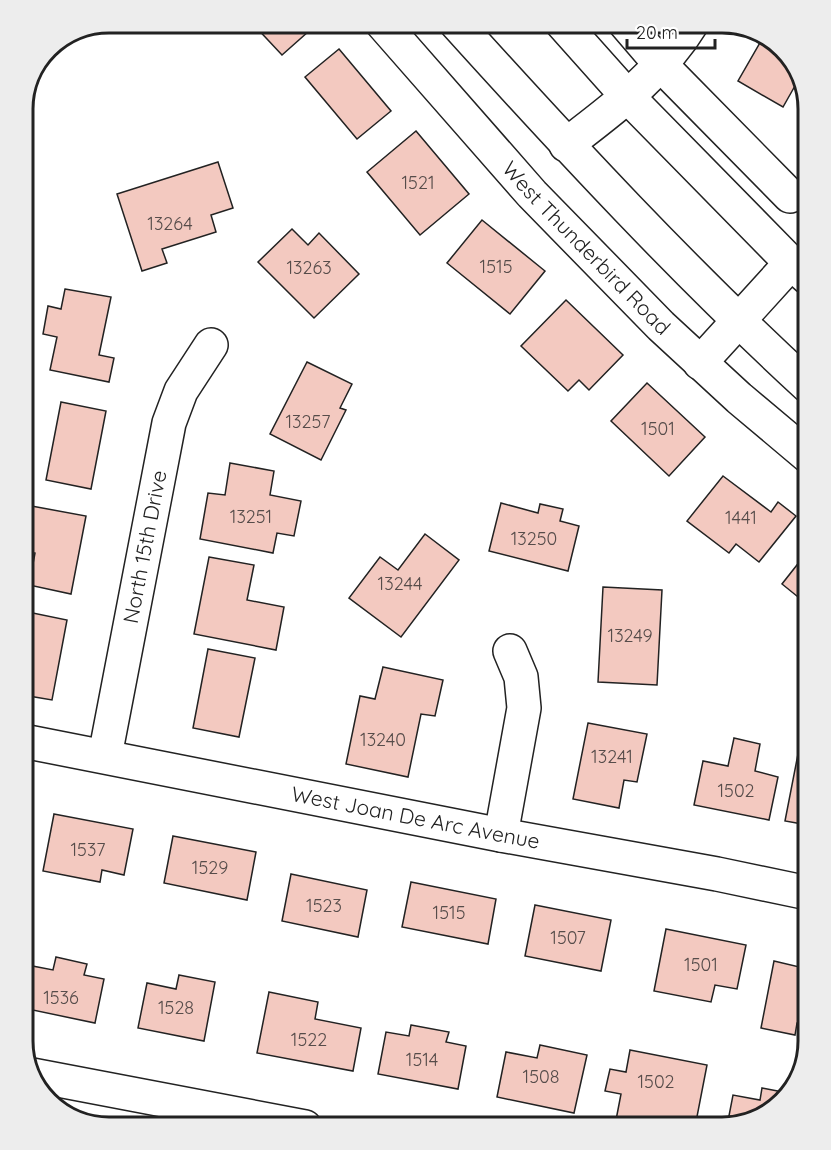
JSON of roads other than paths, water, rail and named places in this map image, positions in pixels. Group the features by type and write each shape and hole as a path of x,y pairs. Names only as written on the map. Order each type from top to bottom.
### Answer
{"street":[{"name":"West Thunderbird Road","path":"392,33 532,194 661,326 739,399 798,448"},
{"path":"465,33 566,145 738,321 798,377"},
{"path":"571,33 628,97 798,269"},
{"path":"634,33 661,65 789,196"},
{"path":"566,145 628,97 661,65 686,33"},
{"path":"700,363 738,321 798,273"},
{"name":"North 15th Drive","path":"105,756 169,423 181,391 210,345"},
{"path":"501,835 524,708 521,677 510,651"},
{"name":"West Joan De Arc Avenue","path":"33,743 798,891"},
{"path":"42,1077 252,1117"}]}
